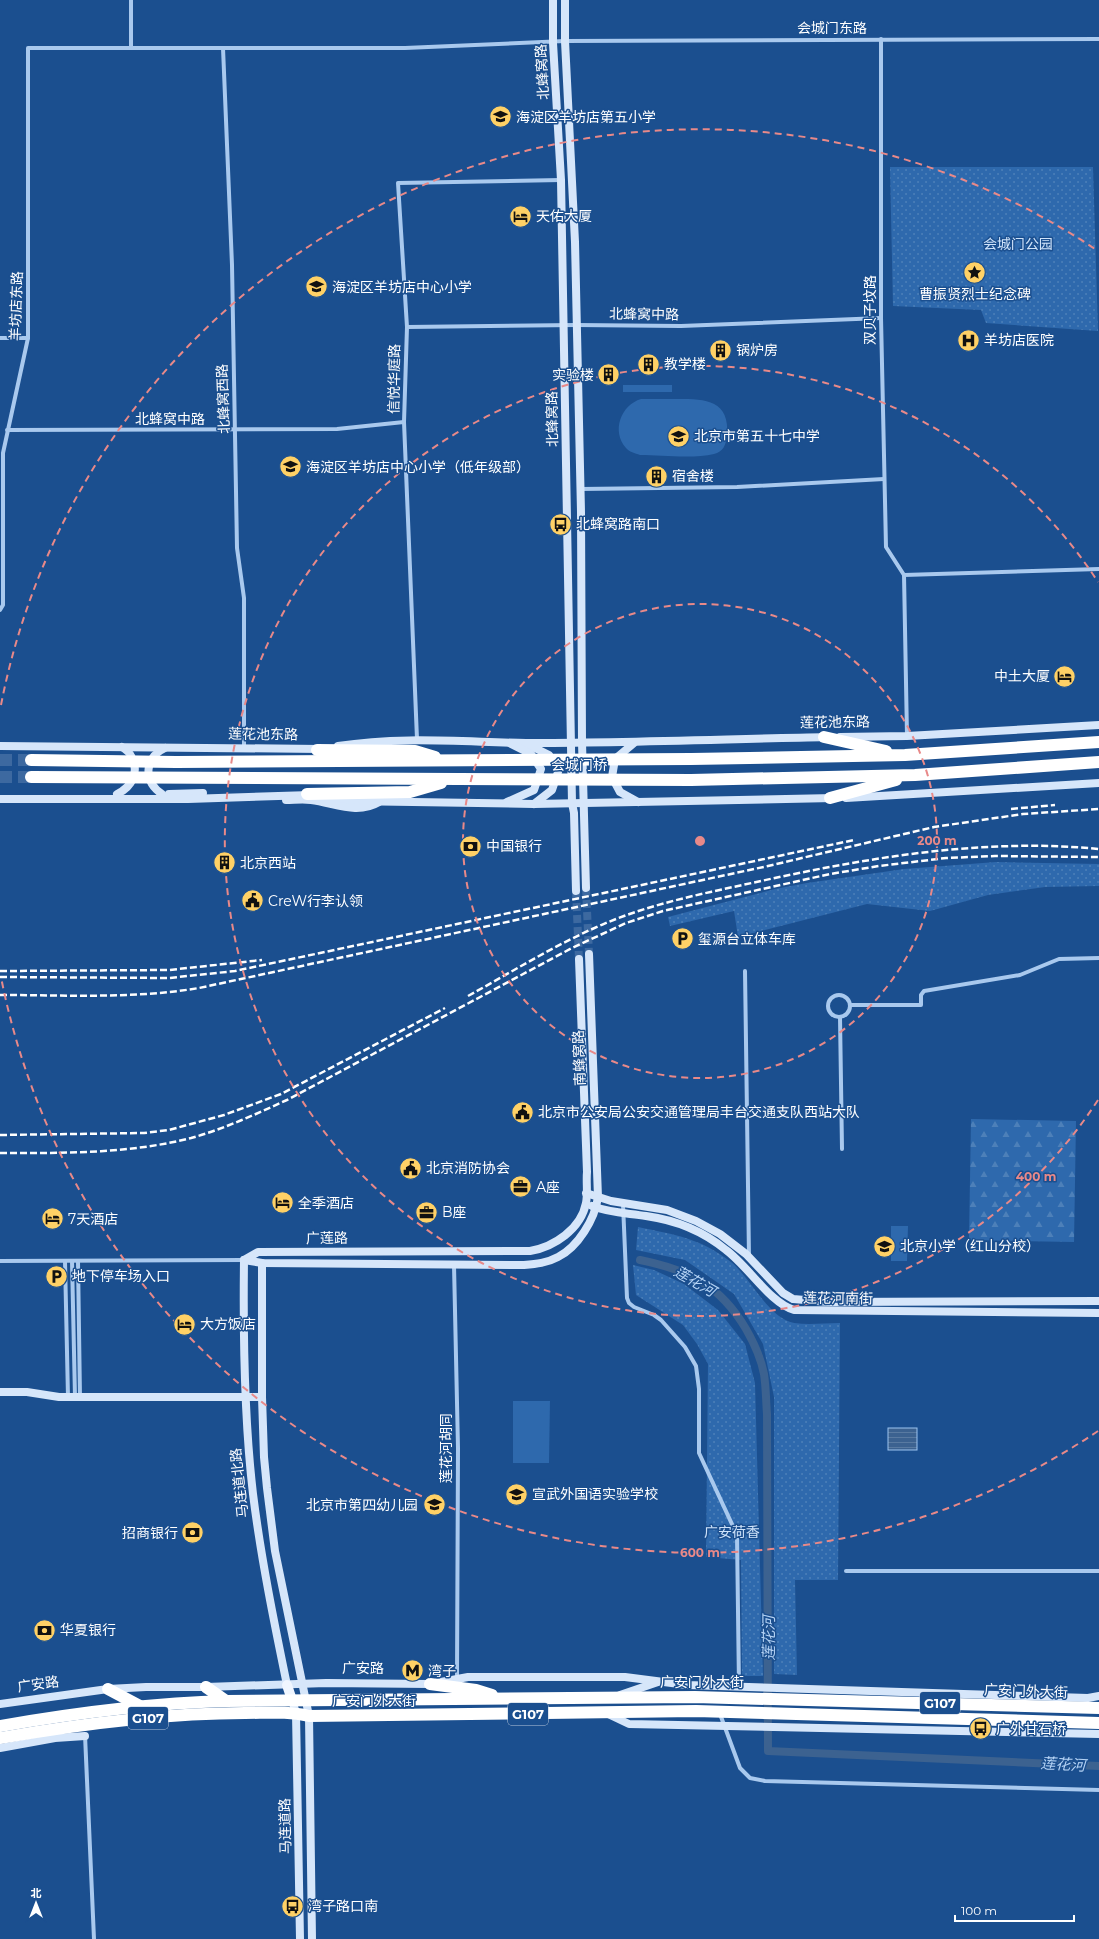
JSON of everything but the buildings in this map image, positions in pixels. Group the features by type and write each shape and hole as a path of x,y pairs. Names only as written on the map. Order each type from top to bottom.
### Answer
{"highway":[{"path":"824,737 905,755 1099,742"},
{"path":"317,750 415,751 452,761"},
{"name":"会城门桥","path":"466,761 905,755"},
{"name":"莲花池东路","path":"31,760 466,761"},
{"path":"830,798 915,775 1099,762"},
{"name":"会城门桥","path":"453,779 691,780 915,775"},
{"path":"31,777 453,779"},
{"path":"306,794 410,792 453,779"},
{"path":"430,1684 476,1690 503,1699"},
{"path":"206,1687 226,1701"},
{"path":"108,1690 140,1706"},
{"name":"广安门外大街","path":"298,1700 695,1697 748,1692 1099,1708"},
{"name":"G107","path":"0,1726 77,1712 140,1706 226,1701 298,1700"},
{"name":"广安门外大街","path":"309,1716 748,1712 1099,1723"},
{"path":"296,1713 309,1716"},
{"name":"G107","path":"0,1738 85,1730 202,1714 296,1713"}],"main road":[{"name":"马连道北路","path":"287,1685 298,1700"}],"street":[{"path":"131,47 132,0"},
{"name":"北蜂窝路","path":"553,0 553,43 562,180 563,326 572,803"},
{"name":"北蜂窝路","path":"565,0 565,41 575,242 581,489 582,742 584,803"},
{"name":"双贝子坟路","path":"881,39 881,318 886,547 904,575"},
{"name":"会城门东路","path":"28,48 404,48 553,43 565,41 1099,39"},
{"name":"羊坊店东路","path":"0,610 3,605 3,453 28,338 28,48"},
{"name":"北蜂窝西路","path":"223,48 232,265 237,548 244,598 244,748"},
{"name":"信悦华庭路","path":"417,739 404,422 407,327 398,183 562,180"},
{"name":"北蜂窝中路","path":"407,327 576,325 681,326 881,318"},
{"path":"0,338 28,338"},
{"name":"北蜂窝中路","path":"7,430 337,429 404,422"},
{"path":"581,489 737,486 884,479"},
{"path":"907,736 904,575 1099,569"},
{"name":"莲花池东路","path":"0,746 317,750 368,741 417,739 524,743 634,743 907,736 1099,725"},
{"path":"505,803 534,790 541,769 531,754 507,742"},
{"path":"524,743 549,755 558,769 552,790 534,804"},
{"path":"634,743 615,759 612,777 620,792 639,803"},
{"path":"117,794 128,789 133,780 135,770 132,756 122,747"},
{"path":"162,794 155,790 151,783 148,769 156,752 167,747"},
{"path":"0,799 188,799 306,794 347,801 379,802 534,804 639,803 830,798 1099,783"},
{"path":"0,795 257,792 264,796"},
{"path":"277,800 312,800 346,808 370,807 379,802"},
{"path":"572,803 574,813 576,891"},
{"path":"584,803 586,888"},
{"name":"南蜂窝路","path":"589,954 598,1197 597,1208"},
{"path":"850,1005 921,1005 921,995 924,991 1020,976 1059,959 1099,958"},
{"name":"南蜂窝路","path":"579,959 586,1193"},
{"path":"745,971 750,1258"},
{"path":"837,995 845,996 850,1005 847,1015 840,1017 830,1013 828,1006 831,999 837,995"},
{"path":"840,1017 842,1149"},
{"name":"莲花河南街","path":"586,1193 623,1204 667,1210 696,1221 720,1234 750,1258 783,1293 793,1299 804,1301 1099,1301"},
{"name":"广莲路","path":"244,1260 258,1252 511,1252 543,1249 563,1238 571,1229 581,1215 586,1204 586,1193"},
{"name":"莲花河南街","path":"586,1204 608,1212 644,1216 675,1222 703,1235 735,1257 779,1303 794,1310 1099,1313"},
{"path":"623,1204 628,1303 661,1320 685,1347 696,1366 699,1389 700,1453 737,1535 739,1687"},
{"name":"广莲路","path":"0,1261 244,1260 262,1263 454,1265 542,1264 558,1257 572,1246 591,1221 597,1208"},
{"name":"马连道北路","path":"244,1260 246,1397 250,1456 260,1543 287,1685"},
{"path":"66,1261 74,1397"},
{"path":"72,1261 74,1397"},
{"path":"74,1397 78,1261"},
{"name":"马连道北路","path":"262,1263 262,1397 264,1457 274,1543 301,1684 298,1700"},
{"name":"莲花河胡同","path":"454,1265 458,1448 457,1678"},
{"path":"0,1392 27,1392 74,1397 262,1397"},
{"path":"846,1571 1099,1571"},
{"name":"广安路","path":"0,1704 108,1690 146,1687 301,1684 430,1684 468,1677 625,1677 687,1685 739,1687 748,1692"},
{"path":"611,1697 661,1682"},
{"path":"687,1685 695,1697"},
{"name":"广安门外大街","path":"782,1693 1088,1698 1099,1696"},
{"name":"马连道路","path":"298,1700 296,1713 300,1939"},
{"name":"马连道路","path":"298,1700 309,1716 312,1939"},
{"path":"720,1712 723,1725 740,1768 750,1778 765,1781 1099,1790"},
{"name":"广安门外大街","path":"607,1713 628,1724 1099,1734"},
{"path":"0,1748 55,1738 85,1730 94,1939"}],"green space":[{"name":"会城门公园","path":"890,167 1093,167 1098,331 986,323 981,310 893,306"},
{"path":"623,385 672,385 672,392 623,392"},
{"path":"641,399 688,399 707,401 714,404 720,408 725,415 727,436 724,448 720,452 714,454 697,456 640,455 632,452 626,448 619,434 620,419 628,407"},
{"path":"996,862 1099,864 1099,886 1045,887 988,895 930,911 867,904 738,937 734,911 670,926 668,917 775,889 807,883 904,869"},
{"path":"971,1119 1076,1121 1074,1242 969,1240"},
{"path":"891,1226 908,1226 907,1261 891,1261"},
{"path":"638,1227 687,1238 720,1254 738,1269 768,1306 785,1320 800,1324 840,1323 838,1580 795,1580 797,1675 774,1674 774,1397 763,1344 734,1294 685,1260 636,1250"},
{"name":"广安荷香","path":"633,1265 654,1270 684,1284 718,1310 745,1344 755,1383 763,1676 742,1676 741,1560 706,1557 708,1364 697,1344 683,1325 636,1295"},
{"path":"513,1401 550,1401 549,1463 513,1463"}],"shaded area":[{"path":"888,1428 917,1428 917,1450 888,1450"}],"waterway":[{"name":"莲花河","path":"640,1260 674,1269 702,1282 714,1290 736,1314 746,1329 757,1351 763,1368 767,1414 768,1751 1099,1766"}],"tunnel":[{"path":"0,760 31,760"},
{"path":"0,777 31,777"},
{"path":"586,888 589,954"},
{"path":"576,891 579,959"}],"railway":[{"path":"1011,809 1055,805"},
{"path":"0,995 125,995 149,994 199,988 768,866 934,827 1023,814 1099,809"},
{"path":"0,977 169,978 235,971 854,840"},
{"path":"468,996 544,953 604,924 641,910 726,888 844,864 929,852 1014,846 1057,846 1099,849"},
{"path":"0,1153 96,1152 120,1150 167,1143 191,1138 216,1130 287,1100 572,948 626,923 663,911 830,874 879,866 946,858 995,856 1099,857"},
{"path":"0,971 169,970 262,960"},
{"path":"0,1135 144,1133 169,1130 224,1115 281,1094 445,1008"}],"place":[{"name":"海淀区羊坊店第五小学","path":"501,117"},
{"name":"天佑大厦","path":"521,216"},
{"name":"曹振贤烈士纪念碑","path":"975,272"},
{"name":"海淀区羊坊店中心小学","path":"317,287"},
{"name":"羊坊店医院","path":"969,340"},
{"name":"锅炉房","path":"720,350"},
{"name":"教学楼","path":"649,364"},
{"name":"实验楼","path":"609,375"},
{"name":"北京市第五十七中学","path":"678,436"},
{"name":"海淀区羊坊店中心小学（低年级部）","path":"290,467"},
{"name":"宿舍楼","path":"657,476"},
{"name":"北蜂窝路南口","path":"560,524"},
{"name":"中土大厦","path":"1065,676"},
{"name":"中国银行","path":"471,846"},
{"name":"北京西站","path":"225,863"},
{"name":"CreW行李认领","path":"252,901"},
{"name":"玺源台立体车库","path":"682,939"},
{"name":"北京市公安局公安交通管理局丰台交通支队西站大队","path":"523,1112"},
{"name":"北京消防协会","path":"410,1168"},
{"name":"A座","path":"521,1187"},
{"name":"全季酒店","path":"283,1203"},
{"name":"B座","path":"426,1212"},
{"name":"7天酒店","path":"53,1219"},
{"name":"北京小学（红山分校）","path":"884,1246"},
{"name":"地下停车场入口","path":"56,1276"},
{"name":"大方饭店","path":"184,1324"},
{"name":"宣武外国语实验学校","path":"517,1494"},
{"name":"北京市第四幼儿园","path":"434,1505"},
{"name":"招商银行","path":"193,1533"},
{"name":"华夏银行","path":"44,1630"},
{"name":"湾子","path":"413,1671"},
{"name":"广外甘石桥","path":"980,1729"},
{"name":"湾子路口南","path":"293,1906"}]}
